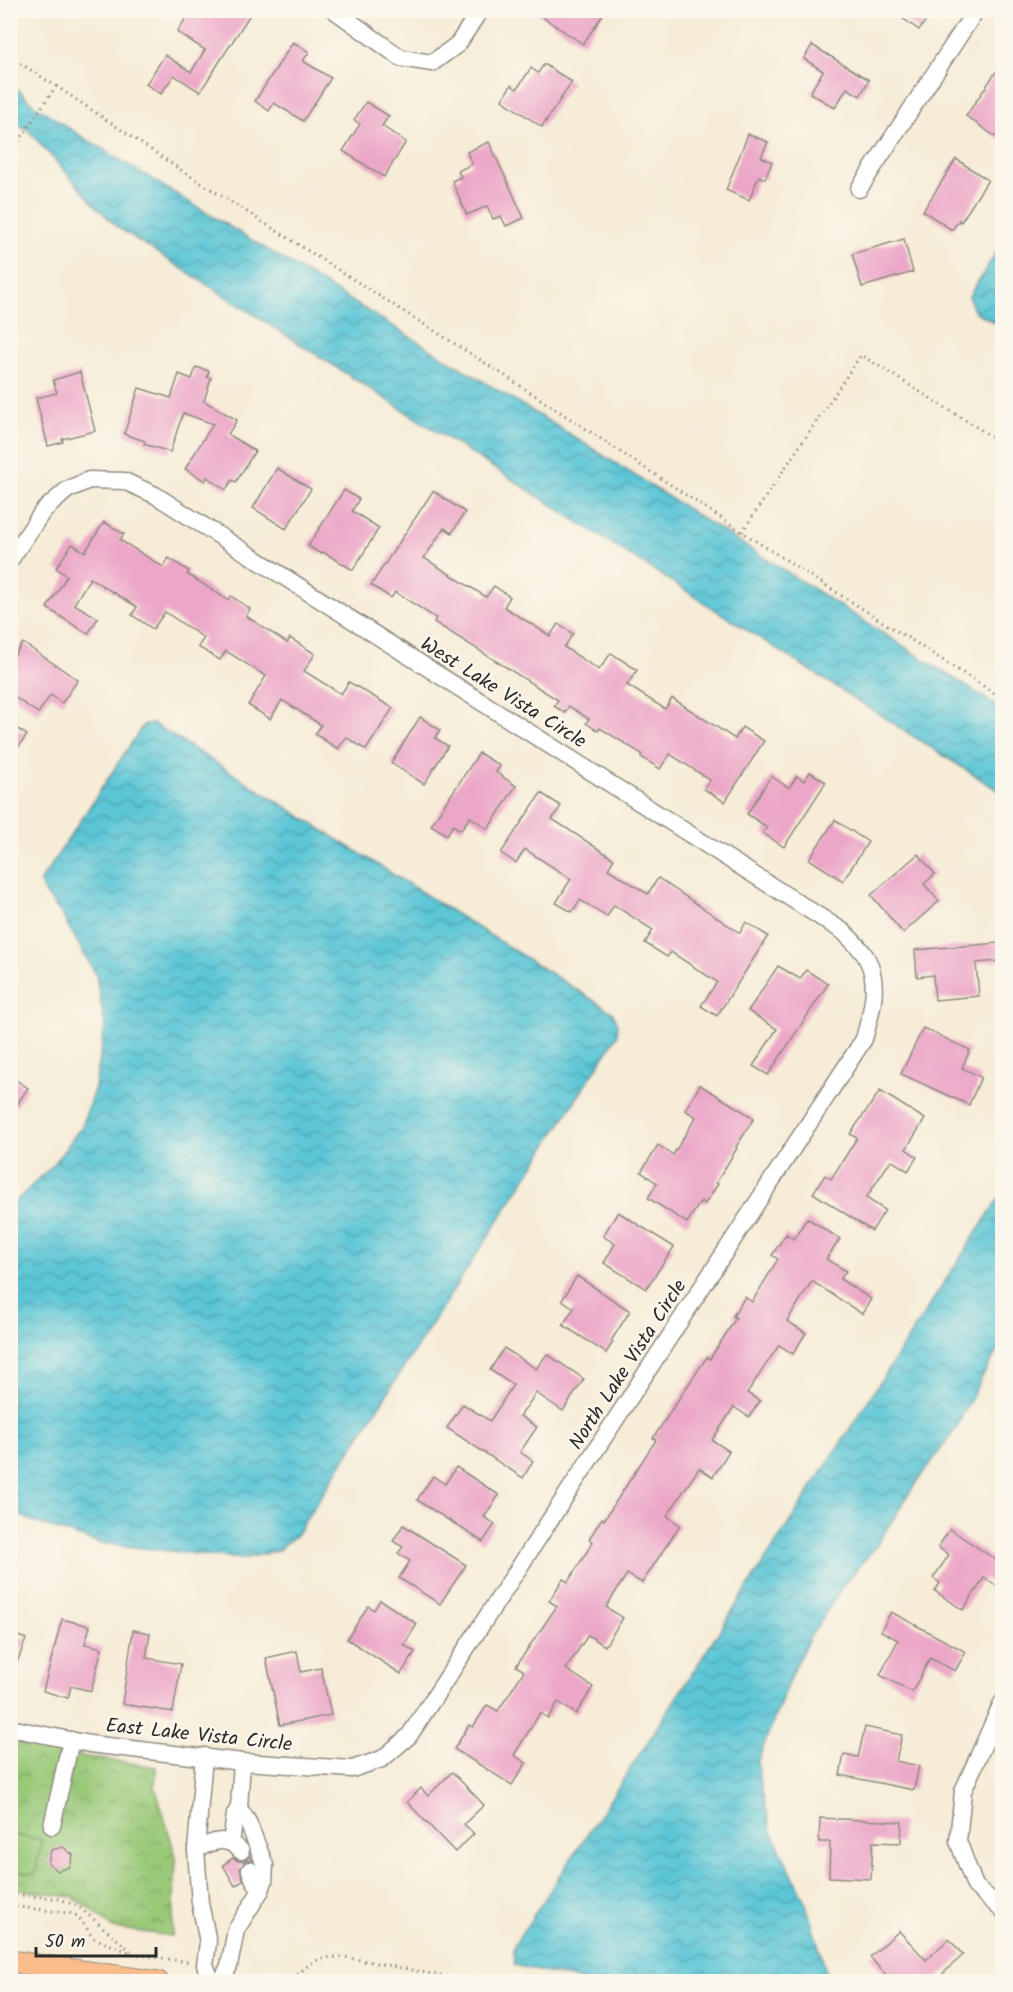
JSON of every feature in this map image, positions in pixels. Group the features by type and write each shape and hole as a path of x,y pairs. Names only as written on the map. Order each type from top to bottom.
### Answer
{"main road":[{"path":"10,1961 158,1982"}],"street":[{"path":"334,10 401,58 432,63 458,44 480,10"},
{"path":"859,189 976,10"},
{"name":"West Lake Vista Circle","path":"10,560 43,511 67,490 90,480 124,481 155,495 844,932 866,957 872,976"},
{"name":"North Lake Vista Circle","path":"382,1759 409,1736 864,1039 874,1002 872,976"},
{"path":"1002,1703 963,1791 958,1841 975,1886 1002,1911"},
{"name":"East Lake Vista Circle","path":"10,1728 71,1740 242,1762 352,1769 382,1759"},
{"path":"52,1826 71,1740"},
{"path":"204,1756 196,1850 200,1903 208,1942 205,1965 212,1982"},
{"path":"196,1850 219,1840 236,1847 235,1814 239,1808 242,1762"},
{"path":"221,1982 229,1966 236,1930 261,1890 266,1865 248,1822 239,1808"},
{"path":"250,1870 261,1890"}],"path":[{"path":"10,57 187,174 504,375 742,532 1002,698"},
{"path":"10,154 56,86"},
{"path":"742,532 861,355 1002,443"},
{"path":"10,1894 60,1899 79,1907 134,1954"},
{"path":"10,1906 69,1913 78,1916 93,1938 134,1954 188,1962"},
{"path":"293,1979 308,1965 325,1957 345,1957 473,1982"}],"green space":[{"path":"11,1741 87,1757 156,1767 155,1787 176,1857 172,1936 113,1928 72,1897 11,1888"},
{"path":"10,1834 42,1840 35,1874 11,1870"}],"water":[{"path":"11,83 33,104 81,136 563,430 1002,709 1002,793 117,227 28,130 18,125 11,125"},
{"path":"1002,243 1002,327 974,311 969,296"},
{"path":"144,724 154,724 612,1012 618,1024 617,1036 296,1535 278,1550 242,1559 99,1543 37,1523 11,1511 11,1204 54,1164 82,1126 95,1087 105,1026 96,975 62,915 43,890 40,882"},
{"path":"1002,1193 1002,1342 955,1430 915,1484 877,1545 844,1584 810,1637 794,1668 758,1760 759,1778 771,1830 806,1904 829,1981 587,1982 514,1965 513,1947"}],"building":[{"path":"191,10 253,10 200,92 174,75 161,94 146,84 165,55 191,72 205,50 177,32"},
{"path":"532,10 606,10 583,44"},
{"path":"891,10 918,10 928,18 919,30"},
{"path":"293,42 309,52 303,61 331,78 303,121 274,103 269,111 255,101"},
{"path":"812,45 869,80 860,96 847,88 835,108 810,93 823,71 804,59"},
{"path":"1002,63 1002,141 966,116"},
{"path":"544,64 572,82 542,127 502,100 511,85 517,89 531,68 538,73"},
{"path":"366,102 389,116 382,126 406,142 384,177 343,151 360,124 354,120"},
{"path":"748,134 768,142 761,157 772,162 765,179 759,176 749,200 726,190"},
{"path":"489,142 524,218 506,226 501,216 493,219 487,206 467,215 452,181 461,177 458,171 472,164 467,152"},
{"path":"956,159 988,180 961,222 959,220 952,230 923,211"},
{"path":"904,239 913,272 862,287 852,254"},
{"path":"196,367 209,371 207,377 211,378 204,401 237,420 228,434 255,451 236,482 232,480 226,490 207,477 205,481 185,469 213,424 183,413 170,452 144,444 145,441 124,434 139,388 171,398 179,374 192,379"},
{"path":"80,372 95,431 62,439 63,442 48,446 36,398 57,393 53,380"},
{"path":"277,468 311,489 286,529 253,508"},
{"path":"344,490 359,499 352,511 379,528 353,570 308,546"},
{"path":"433,491 465,512 452,533 444,528 424,558 486,597 494,586 510,597 504,607 550,636 558,624 573,634 564,647 599,670 611,653 637,670 627,685 665,709 672,698 735,739 742,727 764,741 725,802 704,789 710,780 670,754 660,769 641,757 642,754 600,728 598,731 586,723 589,719 569,706 565,713 554,706 558,700 434,622 436,618 395,592 391,598 371,585"},
{"path":"104,522 124,534 120,540 163,567 169,558 189,571 187,574 228,600 231,596 250,609 246,616 287,643 290,638 315,654 304,671 341,694 349,682 393,708 366,750 346,737 338,749 315,734 321,725 282,700 270,719 248,705 266,676 226,651 220,660 198,647 204,638 165,612 153,629 132,615 137,607 90,578 74,604 98,618 88,634 47,608 67,576 56,568 72,544 85,552"},
{"path":"23,643 78,680 62,703 51,695 38,713 10,694 10,661"},
{"path":"420,717 440,730 435,738 448,746 424,784 391,763"},
{"path":"10,724 27,735 10,759"},
{"path":"479,753 500,766 496,772 516,786 488,829 470,817 461,830 453,825 447,835 431,825"},
{"path":"810,772 826,782 784,847 763,833 767,827 747,814 771,776 789,788 797,776 804,781"},
{"path":"541,793 561,806 552,819 614,859 608,869 648,894 658,878 740,933 746,922 768,936 717,1016 701,1006 717,982 671,952 667,957 645,943 653,930 614,905 607,917 580,900 572,912 556,903 571,879 525,849 516,863 501,853"},
{"path":"835,820 868,842 843,881 809,859"},
{"path":"918,854 935,874 924,884 939,901 903,933 871,895"},
{"path":"999,943 1000,961 976,963 979,996 935,1000 933,975 917,977 915,950"},
{"path":"778,966 800,979 806,970 828,984 768,1075 753,1066 777,1029 748,1011"},
{"path":"923,1028 970,1050 962,1068 981,1077 969,1105 901,1074"},
{"path":"10,1076 28,1088 10,1115"},
{"path":"700,1085 754,1118 716,1183 718,1184 705,1204 701,1201 687,1223 648,1198 657,1183 641,1172 658,1145 673,1155 696,1117 685,1110"},
{"path":"880,1091 925,1119 906,1149 917,1157 908,1171 891,1160 866,1198 885,1210 872,1231 813,1193 825,1175 831,1179 857,1138 850,1134"},
{"path":"618,1212 674,1247 646,1289 604,1263 615,1244 603,1236"},
{"path":"807,1218 840,1239 826,1259 846,1271 840,1279 871,1299 862,1314 812,1281 787,1321 806,1333 793,1354 779,1345 747,1393 760,1401 749,1417 734,1407 712,1440 729,1451 713,1477 699,1468 667,1516 680,1525 642,1583 627,1574 606,1607 623,1618 605,1646 588,1635 566,1669 593,1687 576,1714 558,1702 548,1718 540,1713 514,1755 526,1763 512,1785 454,1749 469,1725 473,1727 487,1705 498,1711 524,1671 516,1666 557,1606 549,1601 563,1579 568,1582 593,1542 589,1539 602,1518 604,1520 656,1440 653,1438 707,1357 710,1359 736,1318 733,1316 745,1297 752,1302 778,1259 772,1255 786,1234 794,1239"},
{"path":"577,1276 630,1311 606,1353 563,1325 574,1308 562,1300"},
{"path":"504,1348 536,1369 547,1354 584,1379 563,1411 536,1393 520,1416 537,1427 520,1452 533,1461 523,1478 447,1428 463,1404 490,1421 513,1385 490,1370"},
{"path":"456,1467 499,1495 484,1517 495,1524 483,1542 417,1500 433,1476 445,1484"},
{"path":"403,1525 466,1565 440,1604 399,1578 410,1561 398,1553 403,1547 393,1541"},
{"path":"950,1529 1002,1564 1002,1590 984,1578 963,1610 935,1591 940,1583 933,1578 949,1555 938,1547"},
{"path":"380,1600 417,1624 404,1645 415,1652 401,1674 347,1639 368,1606 374,1610"},
{"path":"891,1612 966,1652 955,1671 930,1658 912,1692 880,1675 898,1640 881,1631"},
{"path":"62,1619 90,1626 85,1644 102,1648 91,1691 71,1686 68,1698 43,1691"},
{"path":"133,1630 150,1633 146,1658 181,1664 173,1712 122,1704"},
{"path":"10,1633 26,1639 12,1676 10,1676"},
{"path":"297,1651 301,1672 321,1668 331,1715 280,1725 266,1658"},
{"path":"865,1727 902,1735 896,1761 919,1766 914,1790 840,1775 844,1754 858,1757"},
{"path":"452,1772 484,1805 464,1824 474,1834 455,1852 407,1802 421,1788 428,1796"},
{"path":"820,1818 902,1822 901,1843 873,1842 871,1879 829,1877 830,1842 819,1842"},
{"path":"63,1847 73,1855 70,1867 58,1871 48,1863 51,1850"},
{"path":"250,1856 252,1860 246,1861 240,1868 243,1881 235,1886 223,1865 233,1858 245,1861"},
{"path":"899,1931 926,1960 949,1939 963,1955 934,1982 892,1982 870,1957"}]}
